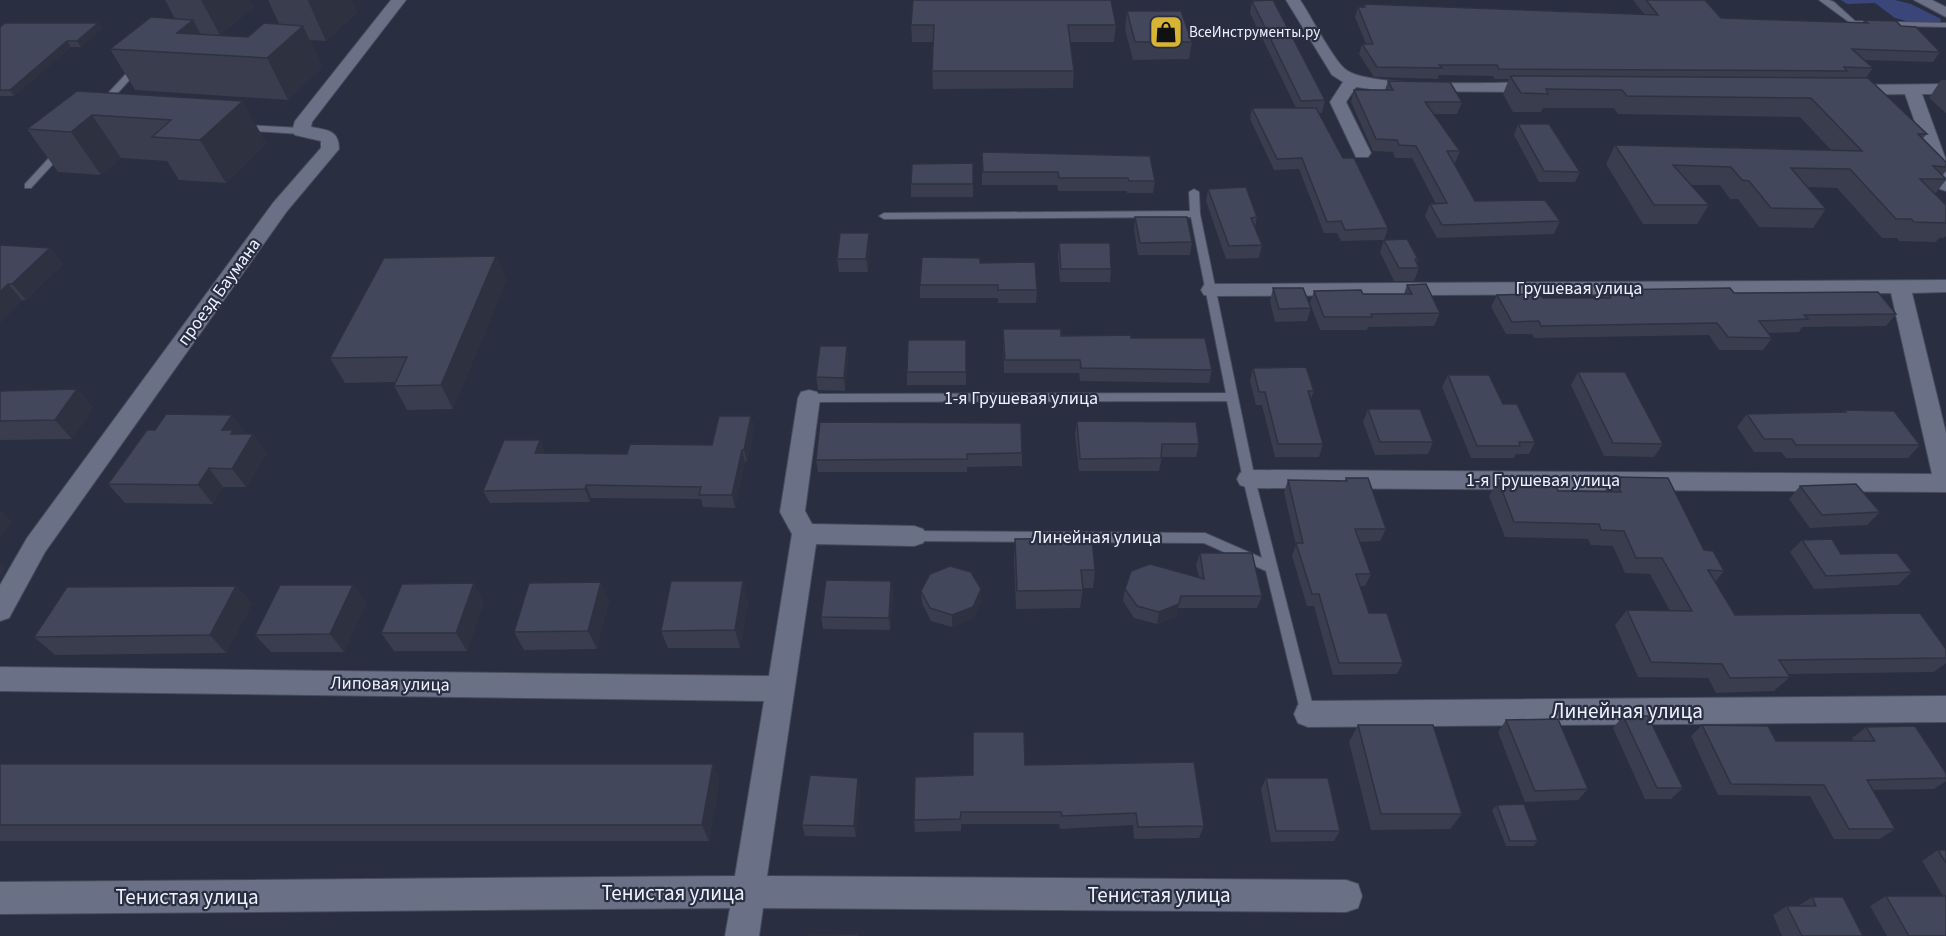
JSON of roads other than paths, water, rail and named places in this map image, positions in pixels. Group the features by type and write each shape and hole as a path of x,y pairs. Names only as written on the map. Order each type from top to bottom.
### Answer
{"street":[{"path":"301,131 304,121 399,0"},
{"path":"1293,0 1338,72 1352,81 1384,86 1552,87"},
{"path":"1922,0 1946,14"},
{"path":"1352,81 1338,102 1362,153"},
{"path":"1828,89 1946,89"},
{"path":"1912,90 1946,185"},
{"name":"проезд Баумана","path":"0,610 43,536 280,207 330,149 330,139 321,134 301,131"},
{"path":"1900,286 1946,483"},
{"name":"Грушевая улица","path":"1211,290 1946,286"},
{"path":"742,936 747,892 805,534 792,512 809,398"},
{"name":"1-я Грушевая улица","path":"1249,479 1946,483"},
{"path":"805,534 914,536"},
{"name":"Липовая улица","path":"0,679 780,689"},
{"name":"Линейная улица","path":"1308,714 1946,709"},
{"name":"Тенистая улица","path":"0,898 747,892 1346,896"}],"lane":[{"path":"1823,0 1853,23 1946,25"},
{"path":"97,111 145,58"},
{"path":"231,128 301,131"},
{"path":"28,186 66,144"},
{"path":"1194,192 1195,214 1249,479 1308,714"},
{"path":"884,216 1195,214"},
{"name":"1-я Грушевая улица","path":"809,398 1232,397"},
{"name":"Линейная улица","path":"914,536 1205,538 1271,568"}],"place":[{"name":"ВсеИнструменты.ру","path":"1166,32"}]}
